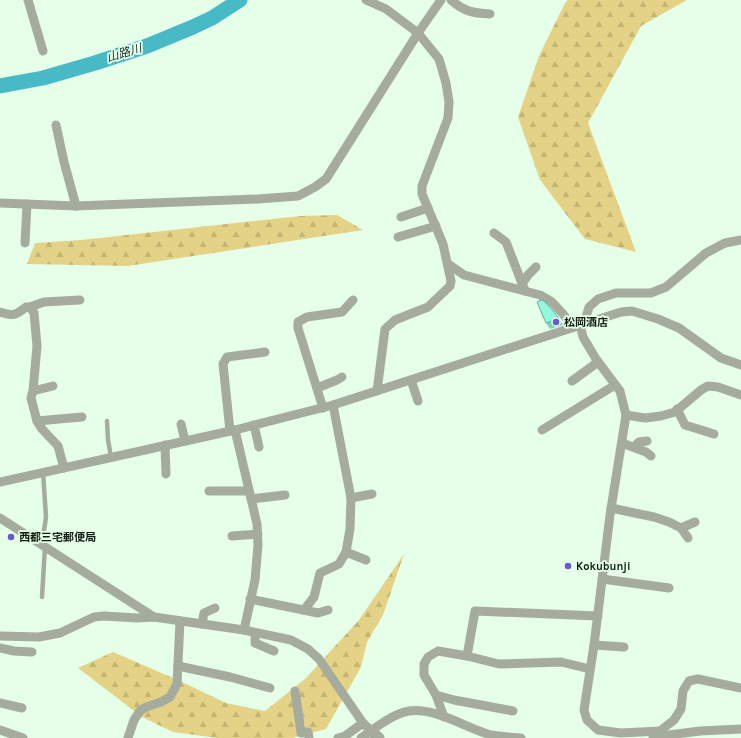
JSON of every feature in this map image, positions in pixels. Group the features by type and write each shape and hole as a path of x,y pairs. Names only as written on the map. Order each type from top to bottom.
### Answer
{"street":[{"path":"28,0 43,51"},
{"path":"366,0 386,9 418,33 439,59 446,83 449,102 448,118 422,186 422,194 443,244 451,281 450,286 428,307 395,320 385,329 377,391"},
{"path":"0,203 76,206 258,200 298,196 315,187 326,178 418,33 441,0"},
{"path":"451,0 460,8 474,13 490,14"},
{"path":"56,125 76,206"},
{"path":"25,243 27,204"},
{"path":"401,217 428,208"},
{"path":"398,237 436,226"},
{"path":"494,233 506,242 524,287"},
{"path":"579,326 589,307 598,299 616,293 651,293 666,287 706,253 725,243 741,240"},
{"path":"448,264 464,275 524,287 540,294 552,302 563,314 579,326 583,337 598,362 620,391 626,415 611,508 598,616 584,710 587,720 598,730 661,735"},
{"path":"524,287 528,275 536,267"},
{"path":"0,312 9,315 17,314 26,307 30,308 44,302 80,300"},
{"path":"323,408 298,328 298,322 307,317 342,312 353,300"},
{"path":"30,308 34,313 37,346 31,398 37,421 42,429 58,446 64,468"},
{"path":"0,482 185,441 334,405 622,312 632,311 658,319 679,328 721,358 741,365"},
{"path":"244,630 254,580 258,534 250,495 232,430 223,364 227,357 265,352"},
{"path":"572,381 598,362"},
{"path":"317,388 342,377"},
{"path":"411,380 418,401"},
{"path":"542,430 615,385"},
{"path":"33,391 53,386"},
{"path":"626,415 645,418 675,412 708,386 718,387 741,395"},
{"path":"304,610 314,598 320,573 338,564 346,552 350,529 351,498 334,405"},
{"path":"677,410 685,425 714,434"},
{"path":"37,421 82,416"},
{"path":"180,424 185,441"},
{"path":"254,425 258,447"},
{"path":"634,447 639,442 647,441"},
{"path":"622,443 646,452 651,456"},
{"path":"165,445 166,474"},
{"path":"209,491 250,495 285,495"},
{"path":"351,498 372,494"},
{"path":"611,508 654,517 682,528 688,538"},
{"path":"0,518 154,617"},
{"path":"682,528 695,522"},
{"path":"232,536 258,534"},
{"path":"346,552 366,560"},
{"path":"602,580 669,588"},
{"path":"250,599 318,613 328,610"},
{"path":"202,624 204,613 215,608"},
{"path":"467,656 475,611 598,616"},
{"path":"0,636 39,637 60,634 94,617 104,616 137,618 154,617 244,630 291,640 308,648 319,660 363,723 375,734"},
{"path":"128,738 134,720 140,711 170,697 177,684 180,621"},
{"path":"255,633 254,643 274,651"},
{"path":"594,645 624,647"},
{"path":"0,648 32,652"},
{"path":"444,717 436,695 424,675 424,664 428,657 438,651 499,664 562,662 590,669"},
{"path":"178,666 230,677 270,688"},
{"path":"661,735 681,709 683,691 689,681 698,679 741,688"},
{"path":"295,691 301,733 308,732 309,738"},
{"path":"436,695 454,700 513,710"},
{"path":"0,703 22,708"},
{"path":"361,738 375,734 396,715 409,711 422,711 444,717 490,735 521,738"},
{"path":"338,738 345,736 363,723"},
{"path":"642,738 700,730 741,728"},
{"path":"0,730 23,738"}],"lane":[{"path":"107,421 110,457"},
{"path":"42,597 43,545 46,516 43,472"}],"green space":[{"path":"568,0 687,0 641,26 588,123 636,252 585,239 540,180 518,117 539,56 565,3"},
{"path":"337,215 363,230 128,266 27,264 35,243 81,240 300,216"},
{"path":"404,554 383,615 367,642 361,667 326,729 292,738 217,738 173,732 142,717 78,668 113,652 226,703 265,711 305,679 359,620"}],"building":[{"path":"542,300 559,319 546,323 537,302"}],"waterway":[{"name":"山路川","path":"0,86 43,78 147,46 212,18 240,0"}],"place":[{"name":"松岡酒店","path":"556,322"},
{"name":"西都三宅郵便局","path":"11,537"},
{"name":"Kokubunji","path":"568,566"}]}
